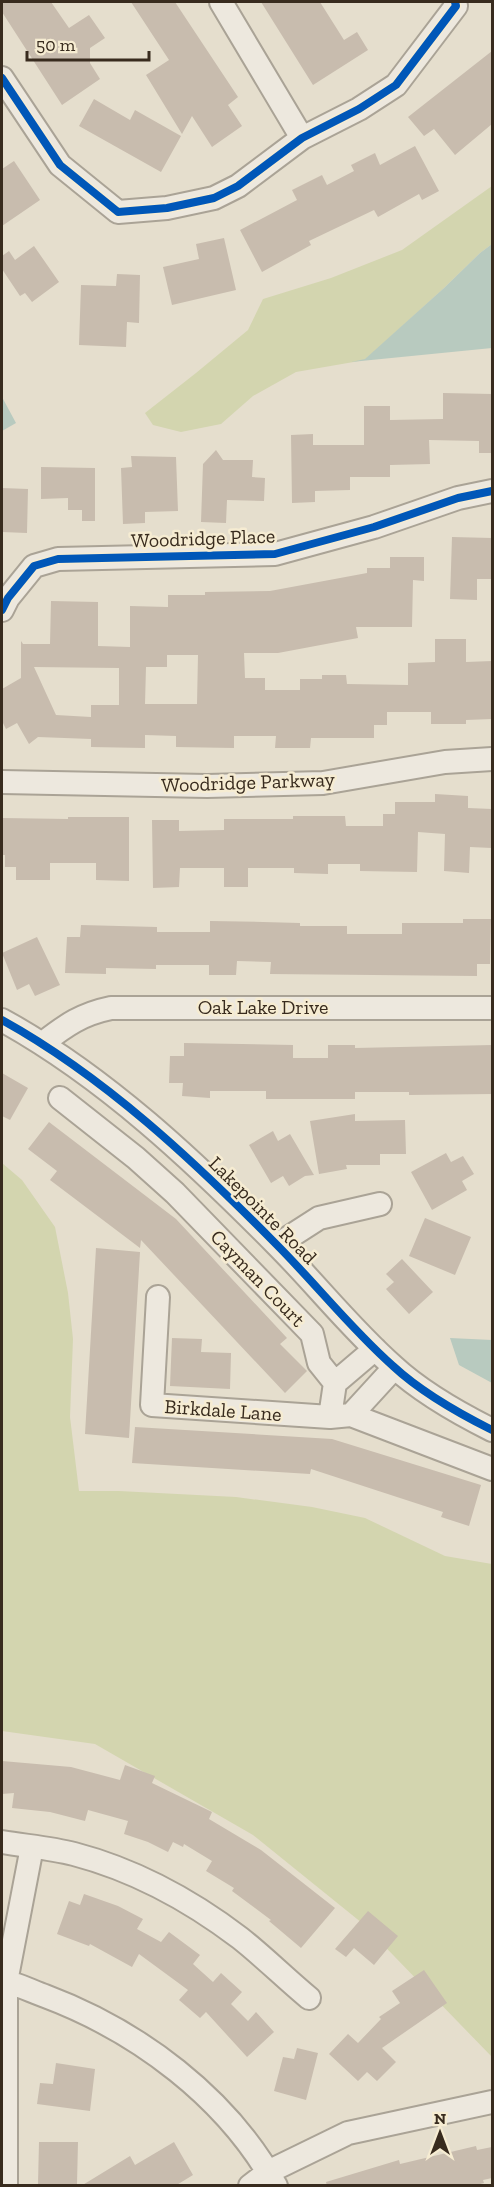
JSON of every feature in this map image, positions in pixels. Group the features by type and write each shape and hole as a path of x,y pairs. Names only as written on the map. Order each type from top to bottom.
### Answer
{"street":[{"path":"221,2 302,138"},
{"path":"2,78 60,165 118,212 167,208 214,198 238,186 302,138 359,109 396,85 456,6 455,2"},
{"name":"Woodridge Place","path":"2,610 8,598 34,566 58,559 275,554 374,527 458,498 492,492"},
{"name":"Woodridge Parkway","path":"2,782 207,786 323,783 446,762 492,759"},
{"name":"Oak Lake Drive","path":"43,1043 68,1024 89,1013 111,1008 492,1008"},
{"name":"Lakepointe Road","path":"2,1020 43,1043 125,1105 170,1143 277,1245 394,1368 451,1408 492,1430"},
{"name":"Cayman Court","path":"60,1098 136,1158 175,1193 287,1308 312,1334 319,1363 335,1383"},
{"path":"277,1245 319,1218 380,1204"},
{"name":"Birkdale Lane","path":"158,1297 152,1405 340,1416"},
{"path":"340,1416 335,1383 375,1349"},
{"path":"340,1416 394,1368"},
{"path":"340,1416 492,1469"},
{"path":"2,1842 72,1853 141,1877 174,1894 241,1939 309,1998"},
{"path":"6,2186 4,1981 32,1847"},
{"path":"4,1981 66,2004 98,2019 130,2037 161,2059 185,2077 229,2121 272,2179"},
{"path":"250,2186 272,2179 348,2133 492,2102"}],"green space":[{"path":"492,186 492,244 365,360 296,372 253,396 221,424 181,432 153,425 145,413 248,330 263,299 331,278 402,250"},
{"path":"2,1163 22,1180 55,1227 68,1293 73,1339 70,1417 79,1491 236,1497 312,1507 365,1518 445,1556 492,1564 492,2057 362,1923 253,1835 95,1744 2,1731"}],"shaded area":[{"path":"492,244 492,348 351,362 365,359"},
{"path":"2,397 16,423 2,431"},
{"path":"450,1338 492,1340 492,1383 459,1365"}],"building":[{"path":"2,2 51,2 69,28 89,15 105,38 90,48 90,63 100,79 62,105 2,12"},
{"path":"131,2 175,2 238,97 228,105 242,126 212,147 192,116 182,134 146,75 169,60"},
{"path":"261,2 320,2 344,40 357,32 368,50 313,85"},
{"path":"492,51 492,124 455,155 434,129 424,136 408,117"},
{"path":"94,99 130,120 135,110 181,136 161,172 79,126"},
{"path":"415,146 439,191 422,200 419,194 378,217 374,210 309,241 311,245 262,272 240,230 297,200 292,190 322,175 327,185 354,171 351,165 375,153 380,165"},
{"path":"14,161 40,200 2,226 2,169"},
{"path":"224,238 236,290 172,305 163,267 199,259 196,244"},
{"path":"34,246 59,282 32,302 25,293 20,296 2,269 2,256 9,251 15,260"},
{"path":"117,274 140,275 139,323 127,322 126,347 79,345 81,285 116,286"},
{"path":"443,393 492,394 491,453 479,453 479,441 429,440 430,464 390,465 390,477 350,477 350,490 315,491 315,502 292,503 291,435 313,434 313,445 364,445 364,406 390,406 390,420 443,419"},
{"path":"216,450 223,460 253,460 252,477 265,478 264,501 227,500 226,523 201,522 203,464"},
{"path":"131,456 176,457 178,511 145,512 145,523 123,524 121,468 132,467"},
{"path":"41,467 95,468 95,521 82,521 82,510 68,510 68,498 41,499"},
{"path":"2,488 28,489 27,533 2,532"},
{"path":"452,537 492,538 492,579 477,579 477,600 450,599"},
{"path":"390,557 424,557 424,581 413,580 412,627 356,627 358,638 278,653 244,653 245,678 265,678 265,690 300,690 300,679 322,679 322,675 346,675 347,684 408,685 408,663 435,662 435,639 466,639 466,662 492,661 492,719 466,720 466,724 431,724 431,712 387,712 387,725 374,725 374,738 311,738 310,748 275,748 276,736 234,736 234,748 176,747 176,736 145,735 145,748 91,747 91,739 38,737 29,744 17,723 6,729 2,721 2,689 21,678 21,641 23,644 50,644 51,601 98,602 98,646 130,647 130,606 168,607 168,595 270,591 367,573 367,568 390,568","holes":["167,655 198,655 197,704 145,704 146,667 167,667","34,667 119,668 119,705 91,705 91,717 56,715"]},
{"path":"435,794 468,796 468,808 492,809 492,848 470,847 469,873 444,871 445,834 418,832 417,872 360,871 360,864 328,864 328,874 294,873 294,868 248,868 248,887 224,887 224,868 180,868 179,887 153,888 152,820 179,820 179,831 224,830 224,819 293,819 293,816 345,816 346,826 383,826 383,814 395,814 395,802 435,802"},
{"path":"68,817 129,817 129,881 96,880 96,863 50,863 50,880 16,880 16,867 5,867 5,855 2,855 2,818 68,819"},
{"path":"463,919 491,919 490,964 477,964 477,976 270,974 271,962 237,961 236,975 209,975 209,965 156,965 156,969 106,968 106,974 65,973 67,937 80,937 81,925 157,927 157,932 210,932 210,921 300,923 300,926 347,926 347,934 402,934 402,923 463,923"},
{"path":"37,937 60,985 35,996 29,984 17,990 2,953"},
{"path":"184,1043 293,1045 293,1058 328,1058 328,1045 355,1045 355,1048 492,1045 492,1094 409,1095 409,1092 355,1092 355,1099 266,1099 266,1091 210,1091 210,1098 182,1096 183,1083 169,1083 170,1056 184,1056"},
{"path":"2,1073 28,1088 10,1120 2,1116"},
{"path":"355,1114 355,1121 405,1120 406,1154 380,1154 380,1165 346,1165 347,1169 319,1174 310,1121"},
{"path":"49,1122 176,1219 287,1338 280,1344 307,1371 285,1393 141,1240 140,1248 50,1180 57,1171 28,1149"},
{"path":"273,1131 278,1141 290,1134 314,1175 305,1176 289,1186 283,1176 271,1183 249,1145"},
{"path":"446,1153 451,1162 463,1156 474,1174 462,1181 467,1190 432,1210 411,1172"},
{"path":"425,1218 471,1237 455,1275 409,1256"},
{"path":"96,1248 140,1252 129,1438 85,1434"},
{"path":"402,1259 433,1292 409,1314 386,1289 394,1282 386,1274"},
{"path":"172,1338 202,1339 201,1352 231,1353 230,1389 170,1386"},
{"path":"135,1427 332,1439 481,1485 469,1526 441,1517 443,1512 311,1469 310,1474 132,1463"},
{"path":"2,1761 71,1767 120,1780 125,1765 155,1776 152,1783 212,1812 209,1819 261,1850 335,1908 301,1948 269,1921 271,1920 232,1891 234,1888 206,1871 212,1861 184,1844 183,1847 173,1842 168,1852 124,1834 128,1821 88,1810 85,1821 50,1812 12,1808 14,1793 2,1794"},
{"path":"84,1894 118,1906 143,1919 137,1929 161,1942 169,1932 200,1955 193,1964 213,1982 221,1973 242,1992 231,2004 248,2021 256,2012 274,2032 247,2057 206,2012 200,2018 179,2000 188,1990 139,1954 132,1967 90,1944 89,1946 57,1934 69,1901 80,1905"},
{"path":"368,1911 398,1936 374,1965 354,1948 346,1957 335,1949"},
{"path":"424,1970 447,2003 382,2048 396,2062 377,2081 367,2072 358,2081 329,2054 348,2034 358,2043 381,2019 379,2017 400,2003 392,1991"},
{"path":"297,2048 318,2053 306,2100 274,2091 283,2057 294,2059"},
{"path":"56,2063 95,2069 90,2111 37,2104 40,2083 53,2084"},
{"path":"39,2142 78,2142 77,2184 38,2184"},
{"path":"174,2142 193,2175 175,2186 81,2186 130,2156 135,2165"},
{"path":"476,2146 477,2150 492,2147 492,2178 483,2180 484,2183 472,2186 327,2186 326,2182 399,2160 400,2164"}],"cycle path":[{"path":"2,78 60,165 118,212 167,208 214,198 238,186 302,138 359,109 396,85 456,6 455,2"},
{"path":"2,610 8,598 34,566 58,559 275,554 374,527 458,498 492,491"},
{"path":"2,1020 77,1067 147,1122 276,1244 363,1337 404,1376 441,1402 492,1430"}]}
